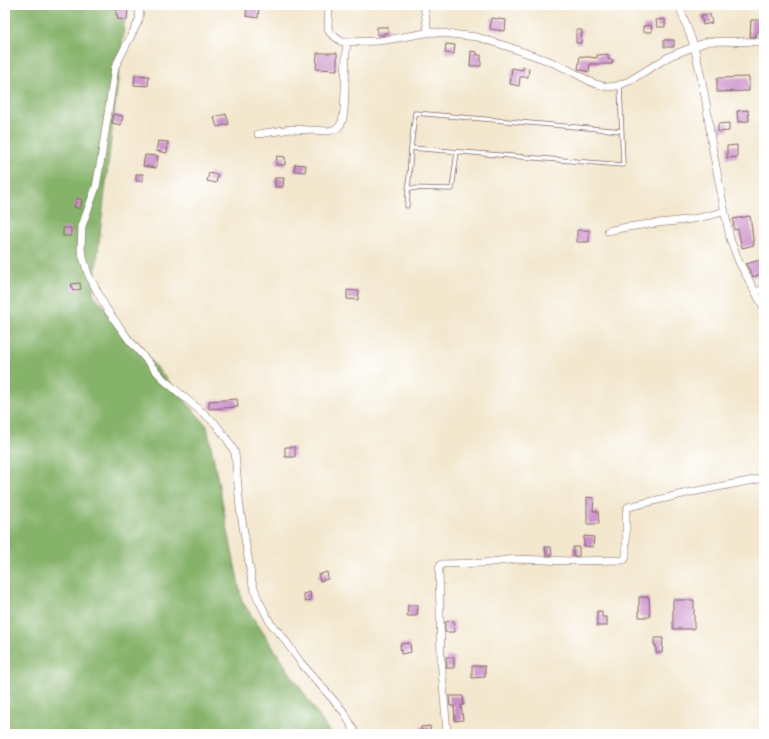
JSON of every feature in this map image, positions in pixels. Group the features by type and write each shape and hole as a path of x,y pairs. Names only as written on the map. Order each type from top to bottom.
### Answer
{"street":[{"path":"140,5 139,20 115,67 96,187 82,226 81,250 88,274 103,301 129,340 164,380 215,423 229,442 235,453 240,508 252,582 258,599 271,624 282,636 301,663 344,712 356,734"},
{"path":"329,5 328,28 330,33 342,42 386,40 428,32 477,37 549,61 601,86 607,87 620,85 629,81 670,56 682,50 709,41 764,42"},
{"path":"424,5 428,32"},
{"path":"679,5 692,47 706,102 712,146 721,186 721,212 739,262 764,308"},
{"path":"258,134 291,129 328,131 338,128 342,122 344,111 344,69 347,42"},
{"path":"608,231 650,223 688,220 721,212"},
{"path":"755,292 764,289"},
{"path":"447,734 441,659 440,564 483,563 516,559 572,561 624,560 626,557 626,513 628,507 687,493 764,478"}],"lane":[{"path":"411,148 623,165 620,85"},
{"path":"406,206 415,113 622,131"},
{"path":"408,188 452,189 457,152"}],"green space":[{"path":"5,5 124,5 125,19 93,294 207,426 242,601 331,734 5,734"}],"building":[{"path":"247,5 259,6 258,18 246,16"},
{"path":"117,7 128,9 127,20 117,19"},
{"path":"710,14 712,23 703,25 701,15"},
{"path":"491,18 506,20 505,31 490,29"},
{"path":"665,19 665,27 657,27 656,20"},
{"path":"751,20 762,20 762,32 756,32 756,37 750,37"},
{"path":"651,25 652,32 643,32 643,26"},
{"path":"377,27 388,27 388,33 384,33 384,35 377,35"},
{"path":"576,30 582,30 581,43 576,43"},
{"path":"664,40 674,40 674,47 664,47"},
{"path":"446,44 455,45 454,54 445,53"},
{"path":"471,51 477,52 477,55 481,55 481,66 470,66"},
{"path":"317,53 337,53 337,70 316,69"},
{"path":"608,54 608,59 613,60 612,64 590,64 589,72 578,69 580,56 597,58 597,55"},
{"path":"523,67 529,68 528,77 520,77 519,86 510,84 512,68 523,70"},
{"path":"135,75 149,76 148,86 134,85"},
{"path":"749,77 749,91 717,92 717,78"},
{"path":"748,110 749,121 738,122 737,111"},
{"path":"113,114 123,116 121,125 112,123"},
{"path":"226,114 229,124 217,127 214,117"},
{"path":"729,123 729,131 718,132 718,124"},
{"path":"158,141 168,142 167,153 156,151"},
{"path":"737,145 737,157 727,158 727,146"},
{"path":"145,155 158,156 156,168 143,166"},
{"path":"277,156 285,157 285,165 276,165"},
{"path":"295,164 306,165 305,172 294,171"},
{"path":"209,173 218,175 216,183 207,181"},
{"path":"136,174 143,174 143,181 136,181"},
{"path":"275,178 284,178 283,187 275,187"},
{"path":"77,198 82,200 80,209 74,207"},
{"path":"750,216 754,245 742,248 738,229 734,230 733,219"},
{"path":"63,228 71,228 71,236 63,236"},
{"path":"577,230 589,230 589,242 577,242"},
{"path":"760,260 764,273 753,277 746,264"},
{"path":"80,283 81,289 73,291 71,284"},
{"path":"347,290 359,291 358,300 347,299"},
{"path":"237,399 238,407 209,409 209,401"},
{"path":"285,447 295,447 295,457 285,457"},
{"path":"587,497 594,498 593,511 598,511 599,524 587,524"},
{"path":"584,536 594,537 593,547 584,546"},
{"path":"545,547 551,547 552,555 546,555"},
{"path":"573,547 579,547 579,556 573,556"},
{"path":"327,572 328,579 320,581 318,575"},
{"path":"310,592 311,600 305,602 303,594"},
{"path":"639,597 649,597 650,617 639,617"},
{"path":"673,600 694,600 694,629 673,629"},
{"path":"408,605 418,605 417,616 407,616"},
{"path":"597,611 602,611 602,617 607,617 607,626 597,626"},
{"path":"454,621 455,632 445,632 445,622"},
{"path":"654,638 663,638 662,653 656,653"},
{"path":"410,643 411,652 401,654 400,644"},
{"path":"446,657 454,657 454,668 447,668"},
{"path":"472,666 485,666 485,677 472,678"},
{"path":"449,696 463,696 464,705 461,705 463,720 455,721 454,706 450,706"},
{"path":"430,726 431,734 421,734 421,727"}]}
